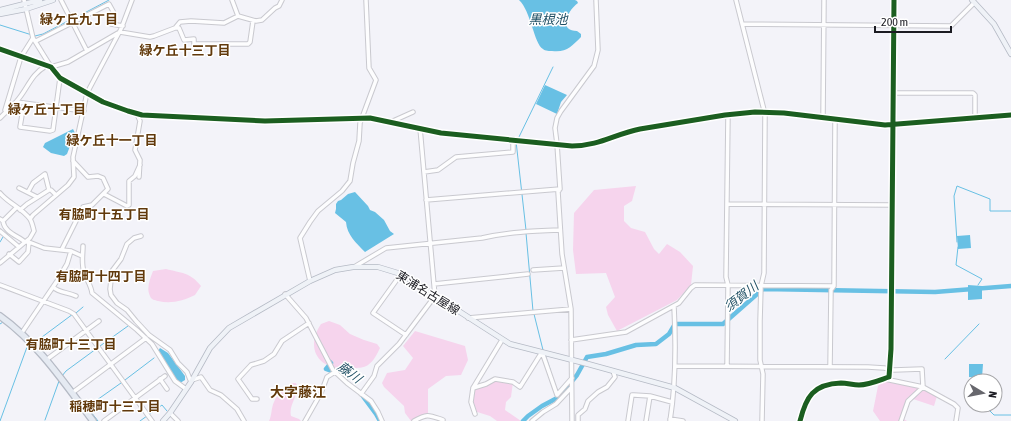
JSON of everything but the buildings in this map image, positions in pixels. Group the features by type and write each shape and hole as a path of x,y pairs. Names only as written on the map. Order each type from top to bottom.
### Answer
{"highway":[{"path":"0,316 21,334 46,360 93,421"}],"main road":[{"path":"0,10 40,0"},
{"path":"0,14 25,4 53,0"},
{"path":"973,1 994,24 1011,54"},
{"name":"東浦名古屋線","path":"163,421 186,389 210,348 229,328 285,294 335,270 353,267 378,267 401,274 510,344 675,388 727,419 735,421"}],"street":[{"path":"61,0 87,51"},
{"path":"30,219 73,179 73,161 88,93 123,26 132,0"},
{"path":"232,0 238,16"},
{"path":"0,49 51,68 68,62 119,32 150,36 175,28 180,22 191,21 224,23 238,16 256,22 262,20 279,6 282,0"},
{"path":"310,281 300,238 318,212 342,191 350,181 359,141 361,118 376,80 370,68 366,6 367,0"},
{"path":"572,421 571,309 564,268 560,230 558,144 555,128 557,118 567,102 591,71 596,58 598,50 596,0"},
{"path":"736,0 765,112 764,273 761,286 760,360 763,374 762,421"},
{"path":"823,118 824,0"},
{"path":"800,421 807,398 817,389 835,384 861,385 889,377 891,349 894,0"},
{"path":"742,24 951,26 973,1"},
{"path":"25,4 34,38 51,68 60,78 116,107 137,114 265,121 361,118 392,122 441,132 572,146 592,144 628,132 728,115 765,112 877,124 1010,115"},
{"path":"5,112 21,57 34,38 109,4 114,13 111,24 123,26"},
{"path":"175,28 179,28 184,40 194,39 194,44 248,44 250,42 253,21"},
{"path":"0,118 24,92 35,74 46,66"},
{"path":"24,103 20,127 50,131 53,130 60,78"},
{"path":"893,93 973,93 975,95 974,118"},
{"path":"16,102 84,111"},
{"path":"392,122 413,112"},
{"path":"137,114 140,117 140,120 135,150 140,160 139,177"},
{"path":"727,366 728,285 726,277 728,115"},
{"path":"830,367 831,290 834,286 835,119"},
{"path":"361,394 374,376 377,366 406,335 435,296 420,128"},
{"path":"424,172 438,170 456,158 513,152 516,140"},
{"path":"62,249 83,207 92,205 108,189 104,179 98,176 88,177 73,161"},
{"path":"104,194 127,206 129,205 128,181 135,176 140,165"},
{"path":"28,192 33,183 45,174 49,190 56,195"},
{"path":"18,188 37,197"},
{"path":"426,200 560,189"},
{"path":"49,190 18,209 2,222 8,231 27,242 44,248 71,251 82,256"},
{"path":"0,193 30,219 34,233 27,242 0,263"},
{"path":"727,204 892,205"},
{"path":"353,267 386,248 526,232 560,230"},
{"path":"0,231 19,247"},
{"path":"141,236 132,239 124,249 121,259 112,271 110,289 111,295 117,303 127,310 136,321 161,344 170,350 178,363 187,372 191,381 202,377 210,390 221,395 237,409 244,421"},
{"path":"10,254 19,262 28,252 27,242"},
{"path":"83,246 82,256 84,274 91,286 92,293 146,338 156,349 162,362 175,381 186,389"},
{"path":"21,334 67,264 71,251"},
{"path":"533,270 564,268"},
{"path":"401,274 373,313 406,335"},
{"path":"434,284 528,274"},
{"path":"0,285 74,314 152,421"},
{"path":"571,340 626,332 679,303 695,285 834,286"},
{"path":"53,287 56,290 69,292 76,296"},
{"path":"285,294 292,304 302,312 309,323 327,361 335,372 374,406 382,421"},
{"path":"674,306 676,366 675,388 670,420 684,421"},
{"path":"468,318 571,309"},
{"path":"46,360 99,321"},
{"path":"257,399 252,399 238,379 251,365 264,361 274,354 282,341 309,323"},
{"path":"72,393 146,338"},
{"path":"475,414 471,402 473,388 502,340"},
{"path":"156,349 161,344"},
{"path":"473,388 486,384 495,379 513,382 520,387 543,353"},
{"path":"543,353 557,395 572,378"},
{"path":"676,366 922,369 923,387"},
{"path":"578,421 578,415 585,409 588,401 598,392 607,387 616,377 613,371"},
{"path":"305,421 321,393 327,377 335,372"},
{"path":"104,421 165,376"},
{"path":"160,379 167,389"},
{"path":"884,379 923,387 954,404 958,408 956,421"},
{"path":"901,421 908,401 923,387"},
{"path":"532,421 556,404 572,388"},
{"path":"628,421 632,395 650,396 672,402"},
{"path":"646,421 650,396"},
{"path":"170,413 178,421"},
{"path":"414,421 428,414 443,420"}],"shaded area":[{"path":"636,186 632,201 624,206 624,221 631,228 645,232 654,249 659,254 667,244 680,252 693,266 691,285 677,300 617,331 608,315 606,307 615,297 606,273 576,274 573,250 574,213 594,190"},
{"path":"166,269 185,274 197,281 201,286 195,295 186,299 172,302 163,302 151,298 148,287 153,271"},
{"path":"329,321 340,325 350,334 377,344 380,348 372,362 363,367 342,369 332,367 319,358 315,351 314,343 316,334 321,324"},
{"path":"415,331 465,346 468,360 461,375 446,376 428,389 428,415 411,421 405,413 404,406 384,387 382,383 387,373 405,370 413,358 403,346"},
{"path":"495,379 513,382 511,397 506,402 505,410 521,421 497,421 490,416 474,411 471,402 473,388"},
{"path":"884,379 923,387 937,396 934,406 910,398 902,418 907,421 880,421 873,411 878,386"},
{"path":"292,383 296,383 297,391 291,407 291,416 301,421 269,421 275,399"}],"water":[{"name":"黒根池","path":"519,0 577,1 578,3 568,15 566,24 567,28 577,31 581,34 581,37 572,46 565,50 544,50 537,41 527,12"},
{"path":"545,85 567,95 561,102 557,114 536,104"},
{"path":"73,129 75,133 67,154 64,156 51,153 43,147 45,143"},
{"path":"355,192 370,210 375,212 384,220 390,231 394,234 365,252 350,235 346,222 335,213 336,204 338,201 348,194"},
{"path":"970,235 971,248 958,249 957,236"},
{"path":"968,285 982,286 982,299 968,300"},
{"path":"160,348 168,353 185,376 185,380 180,383 177,380 158,351"},
{"path":"969,364 983,364 982,373 969,373"}],"waterway":[{"path":"73,19 109,0"},
{"path":"35,36 43,34 70,20"},
{"path":"0,25 32,35"},
{"path":"518,139 553,67"},
{"path":"516,141 526,230"},
{"path":"957,242 954,196 957,186 990,199 990,211 1011,211"},
{"path":"526,233 533,311"},
{"path":"0,242 3,237"},
{"path":"958,247 956,265 982,279 978,285"},
{"name":"須賀川","path":"523,421 542,406 559,397 577,375 587,357 606,354 636,345 656,344 669,334 675,324 723,324 763,289 935,292 1011,286"},
{"path":"76,313 83,307"},
{"path":"34,343 73,314"},
{"path":"534,314 543,350"},
{"path":"945,359 979,324"},
{"path":"100,346 128,326"},
{"path":"0,421 29,345"},
{"path":"62,376 66,371 96,349"},
{"path":"545,355 550,369"},
{"path":"125,380 154,358"},
{"name":"藤川","path":"330,362 331,363 326,369 337,373"},
{"path":"45,420 59,381"},
{"path":"98,421 87,407 121,383"},
{"name":"藤川","path":"362,395 380,421"},
{"path":"140,421 162,405 167,411"},
{"path":"992,413 994,415 1011,415"}],"cycle path":[{"path":"800,421 808,399 817,389 831,384 841,383 863,385 889,377 891,349 894,0"},
{"path":"0,49 51,67 60,78 103,102 142,115 265,121 370,118 441,133 572,146 599,142 640,129 725,115 755,112 784,113 885,125 1011,115"}],"district":[{"name":"緑ケ丘九丁目","path":"79,19"},
{"name":"緑ケ丘十三丁目","path":"185,50"},
{"name":"緑ケ丘十丁目","path":"47,109"},
{"name":"緑ケ丘十一丁目","path":"112,140"},
{"name":"有脇町十五丁目","path":"104,214"},
{"name":"有脇町十四丁目","path":"101,276"},
{"name":"有脇町十三丁目","path":"71,344"},
{"name":"大字藤江","path":"298,392"},
{"name":"稲穂町十三丁目","path":"115,406"}]}
